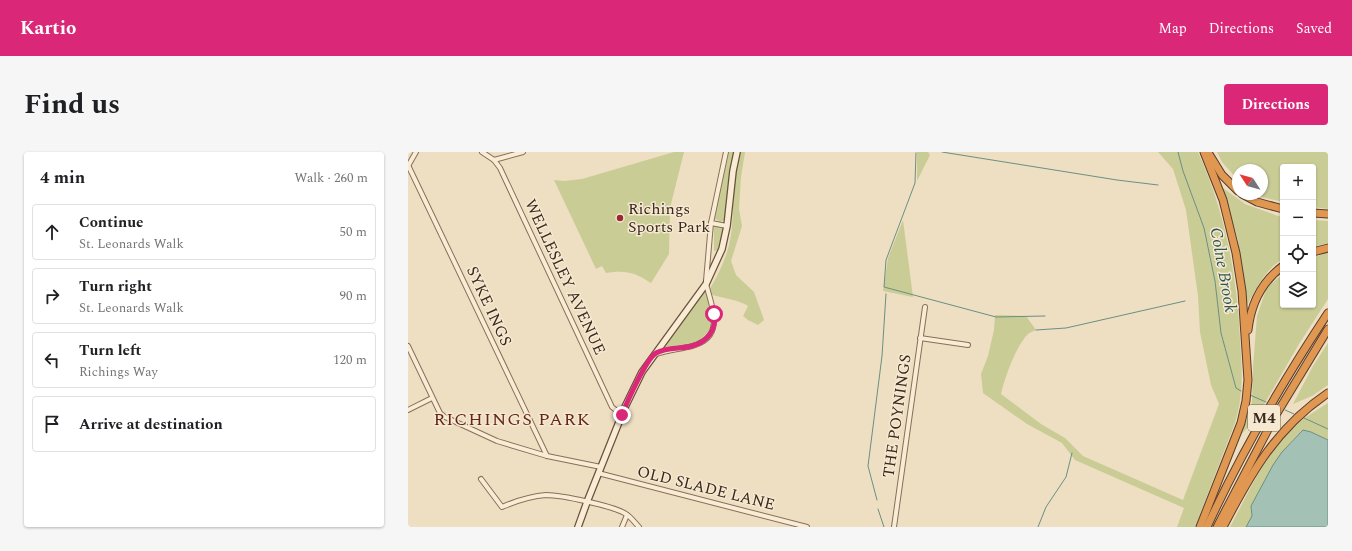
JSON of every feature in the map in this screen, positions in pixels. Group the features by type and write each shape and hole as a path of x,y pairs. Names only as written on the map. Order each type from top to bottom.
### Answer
{"highway":[{"path":"1204,152 1223,200 1235,248 1242,291 1247,350"},
{"path":"1208,152 1222,175 1232,185"},
{"path":"1253,200 1280,208"},
{"path":"1316,213 1328,214"},
{"path":"1316,251 1328,248"},
{"path":"1200,527 1244,412 1247,392 1247,350 1249,325 1255,299 1267,280 1280,269"},
{"name":"M4","path":"1207,527 1231,478 1264,418 1328,313"},
{"name":"M4","path":"1217,527 1270,424 1328,329"},
{"path":"1223,527 1252,473 1269,448 1293,421 1328,393"},
{"path":"1313,405 1316,405 1328,398"}],"street":[{"path":"408,166 416,152"},
{"name":"WELLESLEY AVENUE","path":"482,152 494,160 500,168 612,407 622,415"},
{"path":"494,160 523,152"},
{"path":"656,354 693,346 707,338 713,330 715,319 706,283 711,223 726,152"},
{"path":"578,527 599,470 642,372 706,283 722,249 727,226 733,171 737,152"},
{"name":"SYKE INGS","path":"408,166 547,456"},
{"path":"711,223 727,226"},
{"name":"THE POYNINGS","path":"894,527 925,307"},
{"path":"920,338 968,345"},
{"name":"OLD SLADE LANE","path":"409,349 440,413 445,417 497,441 807,527"},
{"path":"408,410 432,398"},
{"path":"481,480 502,507 516,500 547,495 587,502 617,510 627,515 639,527"},
{"path":"622,527 627,515"}],"green space":[{"name":"Richings Sports Park","path":"674,152 684,152 670,208 669,254 651,283 635,274 625,272 606,273 602,266 596,269 554,180 564,181 582,179"},
{"path":"729,152 735,152 726,219 720,222 714,218"},
{"path":"740,152 745,152 741,177 739,209 742,226 731,261 736,275 754,292 764,320 758,325 743,316 748,306 740,302 710,294 709,290 723,264 730,242 735,173"},
{"path":"917,152 928,152 930,155 917,181"},
{"path":"1158,152 1198,152 1216,197 1233,267 1236,291 1242,381 1240,401 1235,423 1195,527 1177,527 1184,508 1075,460 1062,443 1027,424 983,393 981,374 988,356 994,330 995,315 1026,316 1036,330 1028,334 1019,346 1005,379 1001,394 1041,424 1065,438 1083,456 1183,500 1219,404 1211,385 1200,332 1198,296 1186,210 1173,169"},
{"path":"1217,152 1328,152 1328,209 1316,207 1316,164 1280,164 1280,201 1268,198 1268,164 1232,164 1232,173 1222,162"},
{"path":"1223,188 1232,195 1232,200 1240,200 1245,204 1280,216 1280,261 1266,274 1246,307 1238,240"},
{"path":"903,220 913,297 883,291 888,258"},
{"path":"1316,220 1328,221 1328,243 1316,246"},
{"path":"714,225 724,227 719,250 714,251"},
{"path":"1328,252 1328,299 1299,344 1258,415 1242,434 1252,402 1257,316 1267,287 1280,276 1280,308 1316,308 1316,257"},
{"path":"706,289 711,319 711,325 708,332 699,341 663,349"},
{"path":"1328,343 1328,385 1312,396 1293,404 1313,366"},
{"path":"1328,403 1328,440 1311,432 1302,431 1279,458 1267,478 1251,509 1252,516 1246,527 1230,527 1258,474 1275,448 1299,423"}],"shaded area":[{"path":"1303,430 1328,440 1328,527 1246,527 1252,516 1251,506 1273,465 1282,452"}],"waterway":[{"path":"942,152 1117,180 1158,185"},
{"name":"Colne Brook","path":"1178,152 1183,171 1204,228 1215,281 1221,333 1236,388 1241,391"},
{"path":"916,153 915,183 886,260 884,287 996,317 1045,316"},
{"path":"877,500 868,466 882,356 886,294"},
{"path":"1036,330 1066,328 1185,301"},
{"name":"Colne Brook","path":"1250,395 1266,402"},
{"name":"Colne Brook","path":"1285,410 1294,414"},
{"name":"Colne Brook","path":"1304,418 1328,429"},
{"path":"1038,527 1046,507 1066,477 1072,453"},
{"path":"878,509 884,527"}],"place":[{"name":"Richings Sports Park","path":"620,218"}],"district":[{"name":"RICHINGS PARK","path":"512,419"}],"route":[{"path":"622,415 642,372 656,354 693,346 707,338 713,330 715,319 714,314"}]}
